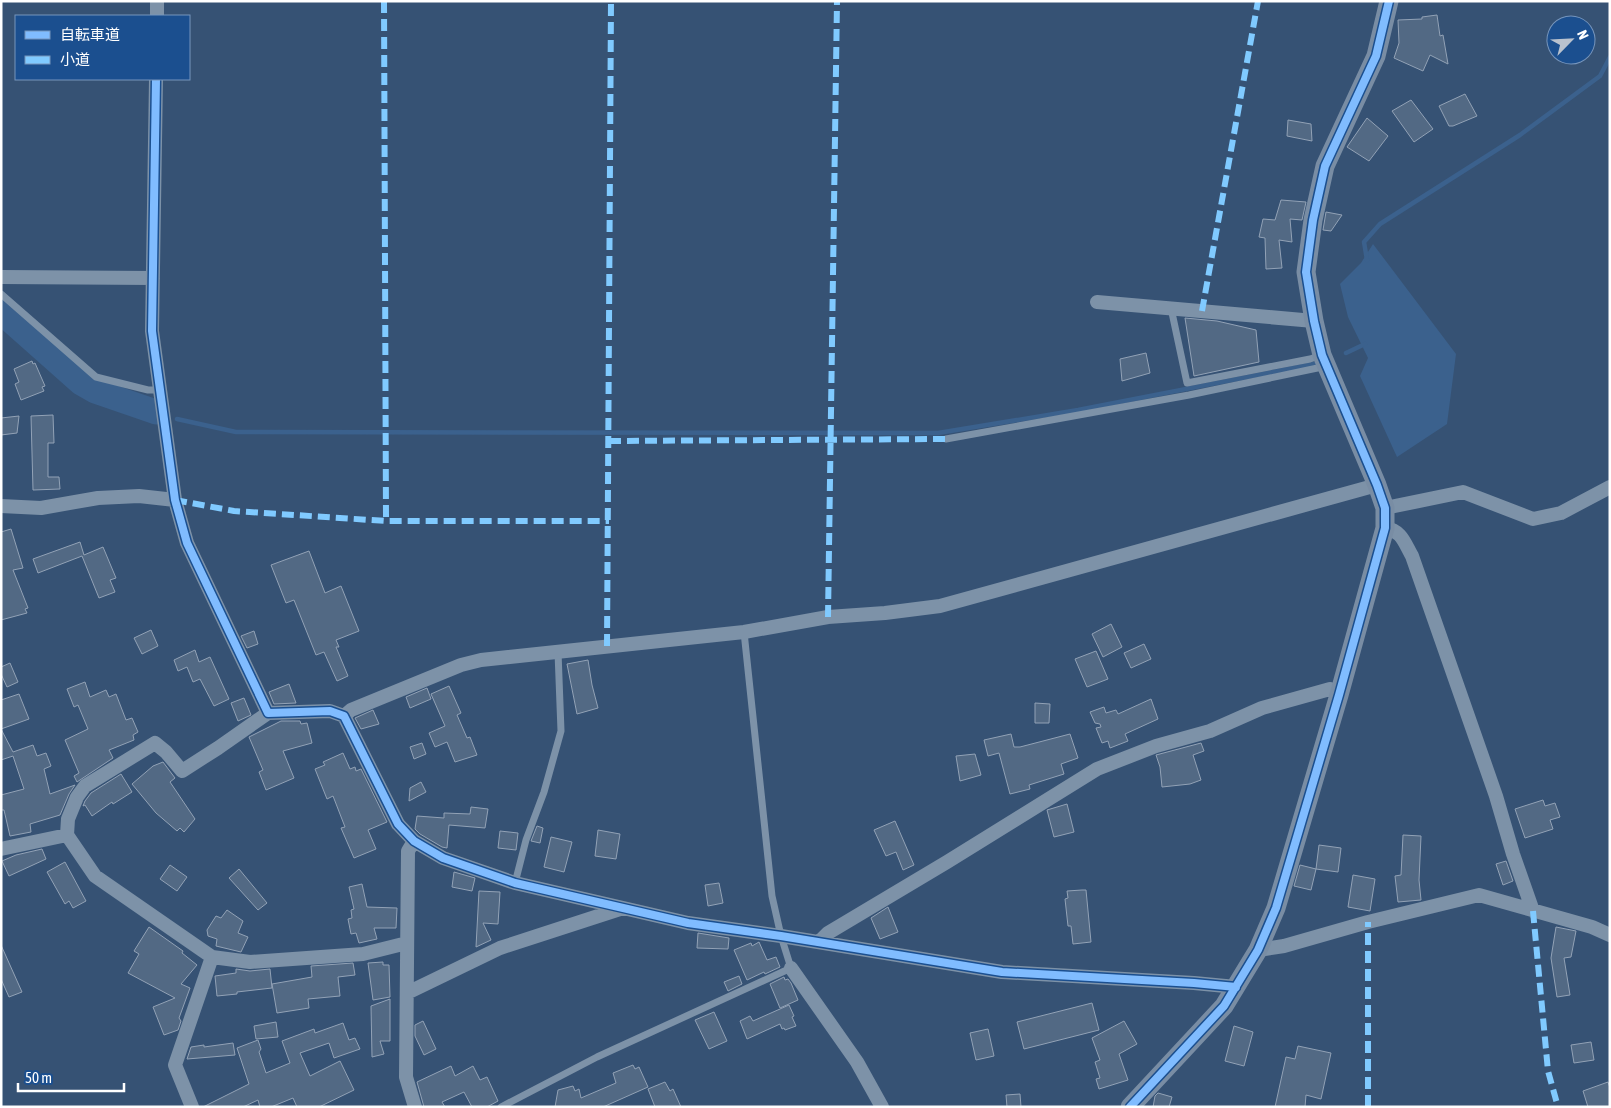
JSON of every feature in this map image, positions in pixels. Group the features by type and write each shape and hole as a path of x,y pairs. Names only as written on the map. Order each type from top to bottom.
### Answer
{"street":[{"path":"157,1 157,15"},
{"path":"1130,1107 1224,1006 1258,950 1276,908 1339,695 1385,528 1385,508 1377,485 1325,360 1314,321 1306,272 1313,220 1325,166 1376,56 1389,1"},
{"path":"156,80 152,331 175,500 187,543 268,713"},
{"path":"1,277 153,278"},
{"path":"1097,302 1314,321"},
{"path":"344,716 351,710 461,666 481,660 744,632 828,617 885,613 940,606 1377,485"},
{"path":"1385,508 1464,492 1533,519 1561,513 1610,487"},
{"path":"1,506 40,508 98,498 139,496 175,500"},
{"path":"1385,528 1395,530 1412,556 1496,796 1513,854 1533,911"},
{"path":"818,942 828,933 948,862 1097,769 1156,746 1210,731 1262,708 1330,689 1339,695"},
{"path":"407,943 363,954 350,955 250,962 212,957 95,876 67,835 68,819 85,786 155,743 166,752 182,771 268,713 330,711 344,716 398,824 414,841 443,858 515,883 688,923 1002,972 1236,987"},
{"path":"1,849 67,835"},
{"path":"414,841 408,851 406,1077 415,1107"},
{"path":"1258,950 1284,946 1368,922 1479,895 1592,926 1610,935"},
{"path":"407,993 500,948 624,908"},
{"path":"192,1107 175,1065 212,957"},
{"path":"791,968 857,1062 882,1107"}],"lane":[{"path":"1,294 96,377 148,390 160,390"},
{"path":"1171,308 1187,383 1310,359 1325,360"},
{"path":"946,439 1189,395 1325,360"},
{"path":"501,1107 597,1057 791,968 780,936 772,896 744,632"},
{"path":"515,883 526,840 544,792 560,731 558,652"}],"water":[{"path":"1373,244 1456,354 1447,424 1397,457 1360,376 1368,358 1348,317 1340,284 1361,263"}],"building":[{"path":"1437,15 1440,36 1443,35 1448,64 1430,55 1423,71 1394,58 1399,43 1398,20 1422,19 1422,17"},
{"path":"1465,94 1477,116 1449,126 1439,106"},
{"path":"1411,100 1433,129 1414,142 1392,111"},
{"path":"1367,118 1388,136 1369,161 1347,147"},
{"path":"1288,120 1311,124 1312,141 1287,136"},
{"path":"1281,200 1306,202 1302,220 1290,219 1292,242 1279,240 1282,268 1266,269 1265,238 1259,237 1263,219 1275,220"},
{"path":"1326,212 1342,215 1331,231 1323,230"},
{"path":"1185,318 1217,321 1256,330 1259,362 1194,376"},
{"path":"1146,353 1150,373 1122,381 1120,359"},
{"path":"32,361 33,364 35,363 45,386 42,387 44,391 21,400 15,384 19,382 14,369"},
{"path":"53,415 54,443 48,443 48,477 59,477 60,489 33,490 31,416"},
{"path":"19,416 17,433 1,435 1,418"},
{"path":"11,529 23,568 13,570 28,608 25,609 27,613 1,620 1,532"},
{"path":"80,542 84,555 103,547 116,578 110,580 115,592 99,598 82,556 38,573 33,559"},
{"path":"309,551 325,593 341,586 359,631 336,640 339,647 336,647 348,676 337,681 324,652 316,655 294,600 286,603 271,565"},
{"path":"1111,624 1122,647 1103,657 1092,634"},
{"path":"151,630 158,646 142,654 134,638"},
{"path":"254,631 258,644 247,648 241,636"},
{"path":"1144,644 1151,659 1131,668 1124,653"},
{"path":"195,650 199,662 210,657 229,699 214,706 200,679 193,682 187,667 178,671 174,660"},
{"path":"1096,651 1108,679 1087,687 1075,659"},
{"path":"588,660 598,708 577,714 567,664"},
{"path":"10,663 18,682 7,687 1,674 1,667"},
{"path":"85,682 90,697 106,690 109,697 116,694 126,720 132,718 138,732 133,735 134,740 109,750 113,758 77,782 74,776 79,773 65,740 88,729 78,705 74,707 67,689"},
{"path":"289,684 296,703 274,704 269,692"},
{"path":"449,686 461,713 457,715 467,738 470,737 477,755 455,762 447,742 435,747 429,733 445,726 431,694"},
{"path":"427,688 431,699 410,708 406,697"},
{"path":"19,694 29,719 1,729 1,700"},
{"path":"244,698 251,715 238,721 231,703"},
{"path":"1151,699 1158,719 1125,734 1128,741 1110,748 1108,741 1102,743 1096,728 1101,727 1100,724 1095,723 1090,712 1104,707 1106,713 1116,710 1118,714"},
{"path":"1035,703 1050,704 1049,723 1035,723"},
{"path":"373,710 379,724 361,729 355,718"},
{"path":"281,721 307,723 312,743 283,751 294,778 266,790 259,772 263,770 249,737"},
{"path":"1,729 13,752 33,745 37,756 46,753 51,766 44,769 50,794 75,785 60,815 30,824 31,832 10,836 4,810 1,810 1,795 24,789 13,756 1,760"},
{"path":"1011,734 1014,747 1020,747 1070,734 1078,758 1061,764 1064,774 1029,785 1030,789 1010,794 999,753 988,756 984,740"},
{"path":"422,743 426,754 414,759 410,747"},
{"path":"1201,743 1204,751 1193,755 1201,780 1190,784 1162,787 1160,767 1156,755"},
{"path":"343,753 350,769 355,767 356,771 361,769 387,822 368,830 376,849 354,858 341,828 345,827 333,796 327,799 315,769 325,765 323,762"},
{"path":"975,754 981,775 960,781 956,756"},
{"path":"163,762 175,778 170,782 195,819 184,832 180,828 177,831 156,813 132,784 153,766"},
{"path":"121,774 132,792 113,804 112,802 92,816 85,805 83,806 85,801 91,793"},
{"path":"421,782 426,792 409,801 410,788"},
{"path":"1543,800 1545,806 1555,803 1560,817 1550,820 1553,829 1525,838 1515,809"},
{"path":"1067,804 1074,832 1054,837 1047,810"},
{"path":"471,807 488,809 485,828 449,825 447,848 420,834 415,829 417,816 444,818 444,813 470,814"},
{"path":"895,821 914,865 903,870 896,852 886,856 874,830"},
{"path":"537,826 543,828 540,843 531,841"},
{"path":"598,830 620,834 616,859 595,856"},
{"path":"500,831 518,833 516,850 498,848"},
{"path":"1403,835 1421,836 1419,880 1421,900 1398,902 1395,876 1401,875"},
{"path":"551,837 572,842 564,872 544,867"},
{"path":"1319,845 1341,848 1338,872 1316,869"},
{"path":"42,849 46,859 9,876 2,861 16,855"},
{"path":"1506,861 1513,881 1503,885 1496,864"},
{"path":"65,862 86,901 73,908 69,901 65,904 47,872"},
{"path":"170,865 187,877 177,891 160,879"},
{"path":"1300,865 1316,869 1311,890 1294,886"},
{"path":"239,869 267,903 258,910 229,878"},
{"path":"454,872 475,878 472,891 452,887"},
{"path":"1353,875 1375,879 1370,911 1348,907"},
{"path":"719,883 723,903 708,906 705,885"},
{"path":"362,884 367,907 397,908 396,928 374,928 377,939 359,943 356,933 351,934 348,919 352,918 351,910 354,909 349,887"},
{"path":"1086,890 1091,942 1073,944 1071,926 1068,926 1065,899 1068,898 1067,891"},
{"path":"479,891 500,892 498,924 483,923 491,940 476,947"},
{"path":"888,907 898,932 880,939 871,918"},
{"path":"227,910 243,921 238,933 248,937 241,952 216,946 217,939 208,936 207,930 216,916 221,918"},
{"path":"149,927 183,951 182,953 197,965 181,984 190,988 179,1018 181,1021 178,1030 164,1035 153,1007 175,998 128,973 139,954 134,951"},
{"path":"1556,927 1576,931 1571,957 1564,958 1570,995 1557,997 1551,958"},
{"path":"698,933 729,938 728,949 697,948"},
{"path":"759,942 767,960 776,957 780,967 747,980 734,950 751,943 752,946"},
{"path":"1,945 22,992 9,997 1,979"},
{"path":"383,962 383,965 389,965 390,997 373,1000 368,963"},
{"path":"353,963 355,975 338,977 340,996 308,999 309,1008 277,1013 272,984 312,977 311,966"},
{"path":"236,969 250,971 270,969 272,988 217,996 215,976 236,973"},
{"path":"739,976 742,984 728,991 724,982"},
{"path":"784,977 785,980 788,979 791,983 798,1000 780,1008 770,984"},
{"path":"390,999 390,1041 380,1041 384,1054 372,1057 371,1006"},
{"path":"1092,1003 1099,1030 1024,1049 1017,1022"},
{"path":"789,1005 796,1026 785,1030 784,1028 782,1029 780,1024 747,1039 740,1021 750,1016 753,1021"},
{"path":"714,1012 727,1041 709,1049 695,1020"},
{"path":"423,1021 436,1049 424,1055 415,1036 415,1025"},
{"path":"1124,1021 1137,1044 1119,1054 1128,1080 1099,1089 1096,1079 1100,1078 1095,1062 1100,1060 1092,1038"},
{"path":"276,1022 278,1037 256,1039 254,1026"},
{"path":"343,1023 349,1040 355,1038 360,1049 334,1058 329,1043 300,1053 310,1076 340,1061 354,1090 319,1107 297,1107 293,1098 271,1107 260,1107 258,1100 243,1107 203,1107 249,1084 237,1048 258,1040 261,1049 259,1052 266,1073 290,1063 282,1041 314,1029 315,1033"},
{"path":"1234,1026 1253,1032 1244,1066 1225,1061"},
{"path":"988,1029 994,1056 976,1060 970,1033"},
{"path":"1591,1042 1594,1060 1574,1063 1571,1045"},
{"path":"233,1043 235,1055 187,1059 191,1047"},
{"path":"1298,1046 1331,1053 1321,1099 1306,1095 1305,1107 1275,1107 1286,1057 1295,1059"},
{"path":"633,1065 635,1069 639,1067 648,1087 603,1107 555,1107 558,1090 573,1086 575,1091 579,1089 581,1098 616,1083 613,1073"},
{"path":"451,1066 455,1076 473,1066 480,1080 487,1077 498,1101 487,1107 472,1107 464,1092 442,1102 445,1107 424,1107 417,1082"},
{"path":"665,1082 670,1091 673,1089 681,1107 655,1107 648,1089"},
{"path":"1608,1082 1610,1088 1610,1107 1588,1107 1583,1091"},
{"path":"1158,1093 1172,1097 1169,1107 1153,1107 1155,1096"},
{"path":"1020,1094 1021,1107 1007,1107 1006,1095"}],"waterway":[{"path":"1367,260 1364,242 1380,224 1520,135 1600,76 1610,57"},
{"path":"1,312 81,383 95,391 156,412"},
{"path":"1346,353 1365,344"},
{"path":"177,419 236,432 938,433 1078,410 1314,364"}],"marked path":[{"path":"384,1 386,521"},
{"path":"607,646 611,1"},
{"path":"828,617 837,1"},
{"path":"1202,311 1258,1"},
{"path":"609,441 946,439"},
{"path":"175,500 234,511 386,521 609,521"},
{"path":"1533,911 1548,1071 1558,1107"},
{"path":"1368,922 1368,1107"}],"cycle path":[{"path":"1130,1107 1224,1006 1258,950 1276,908 1339,695 1385,528 1385,508 1377,485 1322,355 1306,272 1313,220 1325,166 1376,56 1389,1"},
{"path":"156,80 152,331 175,500 187,543 268,713 330,711 344,716 398,824 414,841 443,858 515,883 688,923 1002,972 1236,987"}]}
